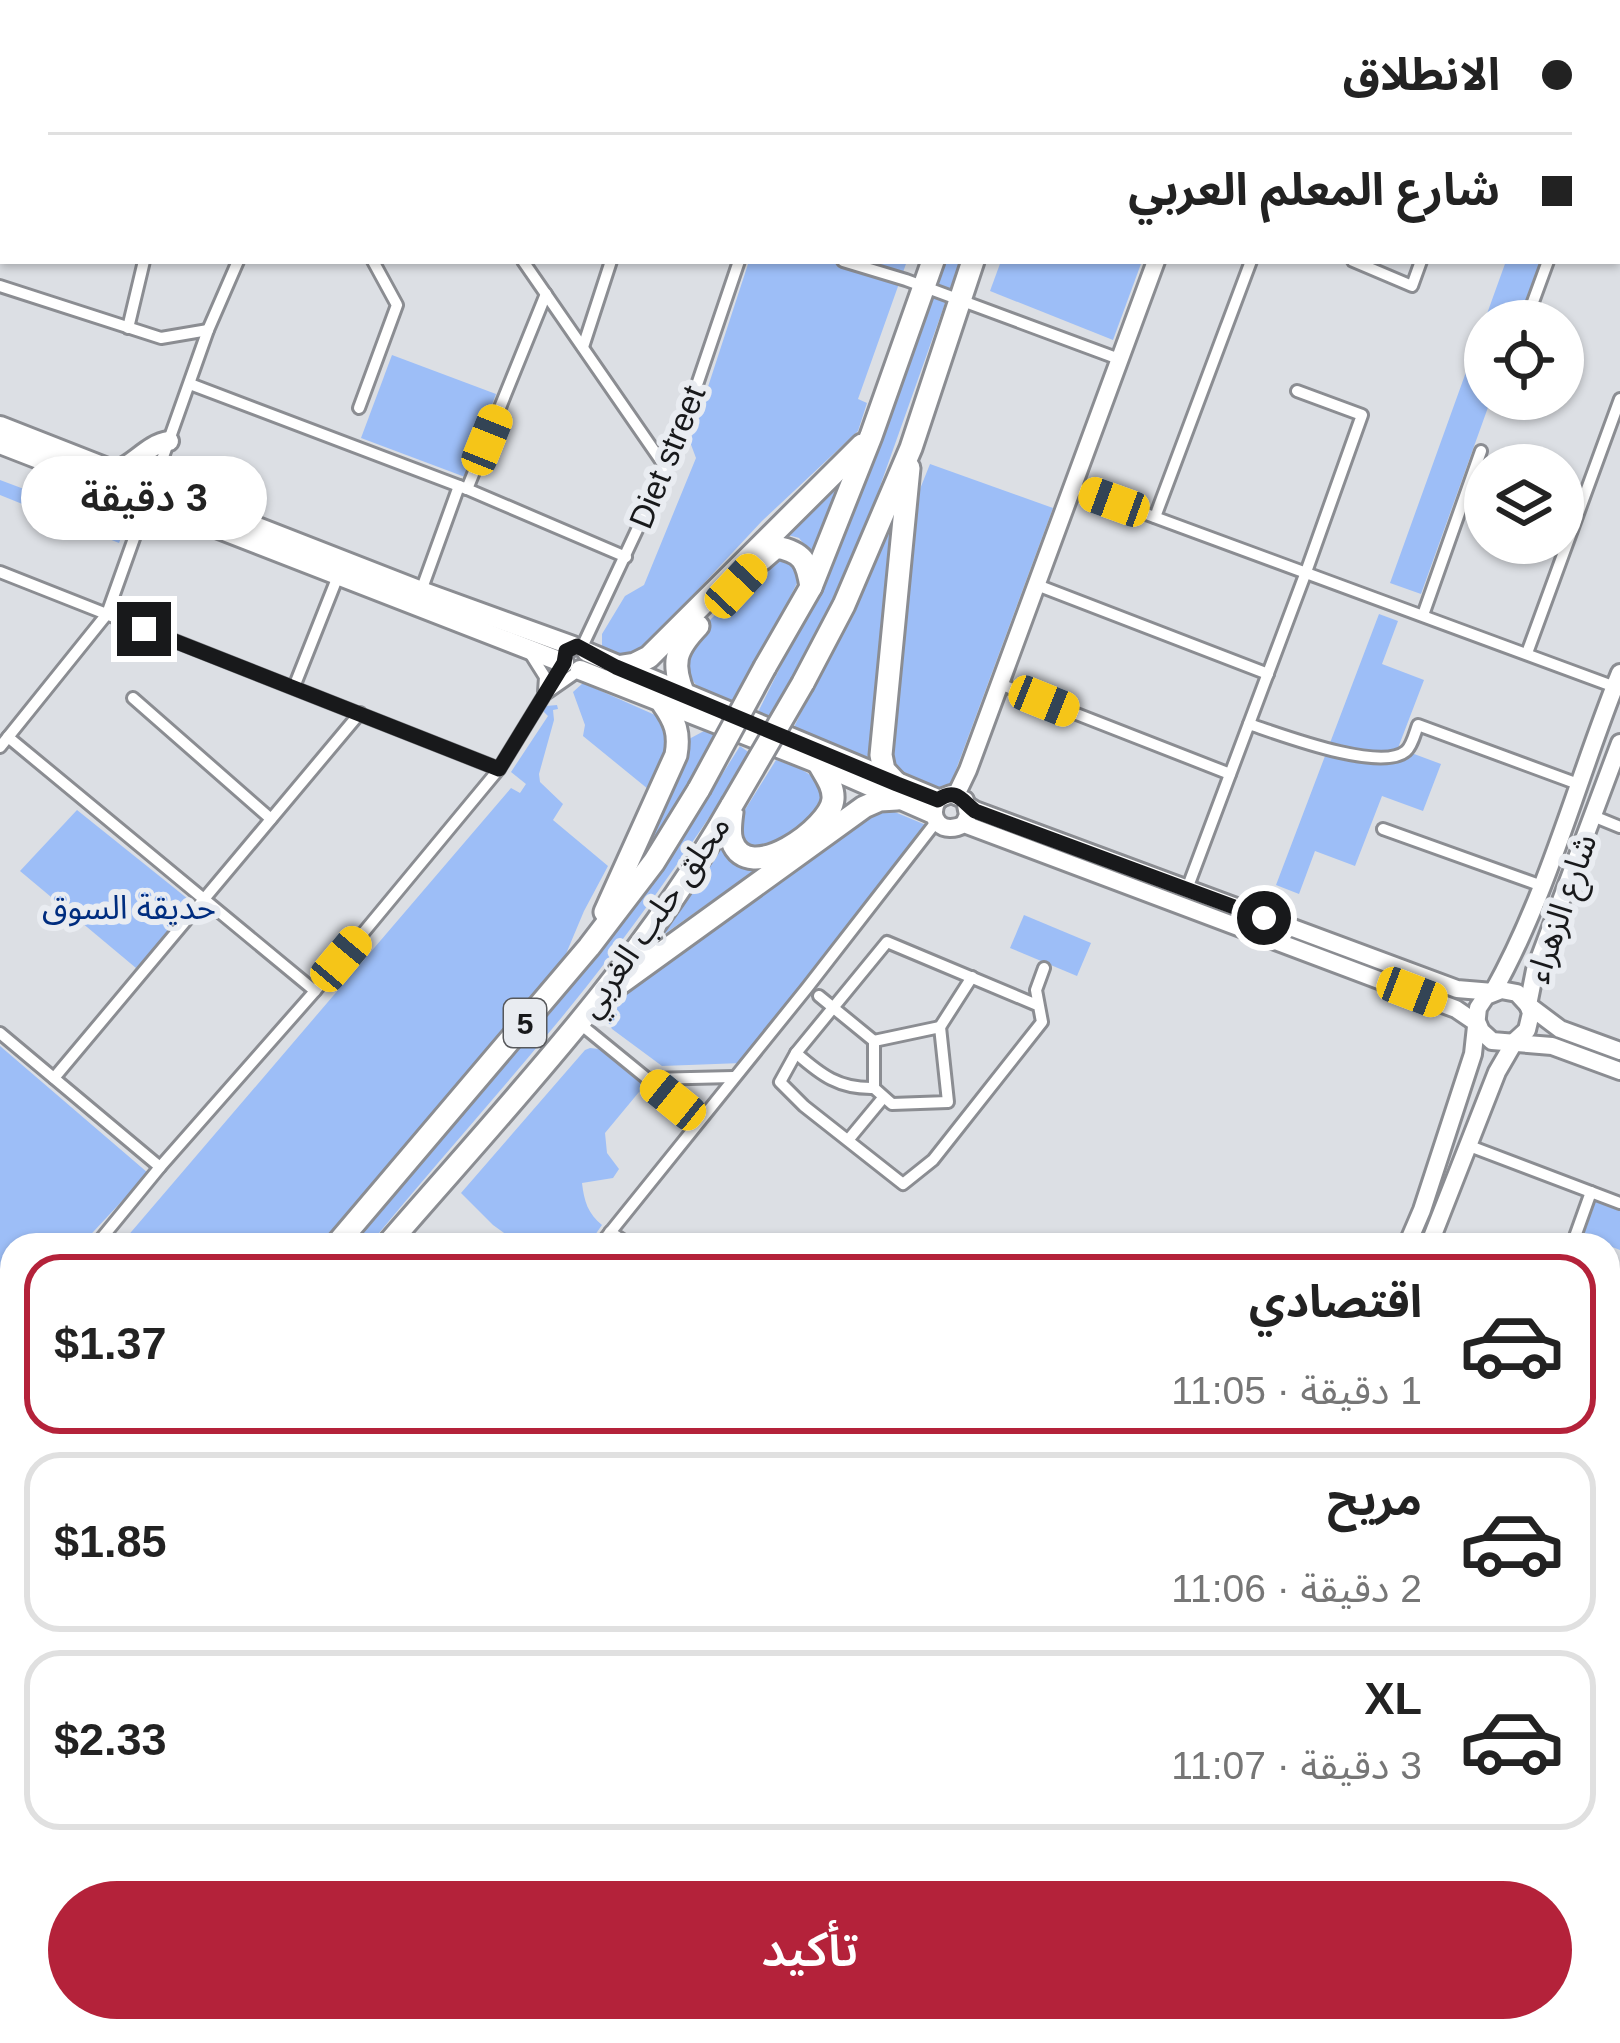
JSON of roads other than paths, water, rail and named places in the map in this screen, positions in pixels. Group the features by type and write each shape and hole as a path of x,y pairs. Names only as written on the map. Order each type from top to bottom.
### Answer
{"highway":[{"name":"5","path":"811,587 932,264"},
{"name":"5","path":"732,806 844,605 911,448 973,264"},
{"path":"616,667 649,657 871,436"},
{"path":"599,998 864,807 897,791 881,754 911,448"},
{"path":"589,947 676,754 679,739 673,700 681,644 776,547 794,551 804,561 811,587"},
{"name":"محلق حلب الغربي","path":"346,1233 589,947 654,862 811,587"},
{"path":"732,806 731,839 739,852 769,858 824,820 830,809 834,796 819,764"},
{"name":"محلق حلب الغربي","path":"397,1233 579,1023 650,933 732,806"}],"main road":[{"path":"1155,264 1000,684 946,807 949,830 964,824 1456,1009 1492,1041 1552,1046 1620,1071"},
{"path":"0,427 116,471 150,494 338,576 528,650 616,667 673,700 897,791"},
{"path":"116,471 156,444 169,442"},
{"path":"0,444 421,591 819,764 968,815 964,824"},
{"path":"1412,1233 1473,1054 1478,1008 1511,960 1617,680"},
{"name":"شارع الزهراء","path":"1528,1005 1535,970 1620,743"},
{"path":"946,807 975,811 1457,989 1509,990 1560,1029 1620,1051"},
{"path":"1434,1233 1497,1072 1527,1030 1528,1005"}],"street":[{"path":"128,328 143,264"},
{"path":"240,264 208,330 107,614 4,742 205,898 315,991"},
{"path":"359,408 397,305 375,264"},
{"path":"525,264 666,468"},
{"path":"583,347 610,264"},
{"name":"Diet street","path":"106,1233 499,769 544,695 577,656 685,423 738,264"},
{"path":"852,264 1119,359"},
{"path":"1155,517 1250,264"},
{"path":"1360,264 1412,286 1419,264"},
{"path":"1534,300 1547,264"},
{"path":"0,286 161,338 208,330"},
{"path":"421,591 546,294"},
{"path":"190,384 463,487 626,556"},
{"path":"1187,889 1362,415 1297,391"},
{"path":"1527,652 1620,399"},
{"path":"1073,487 1527,652 1617,680"},
{"path":"1423,615 1464,499"},
{"path":"0,572 499,769"},
{"path":"294,687 338,576"},
{"path":"1037,585 1268,674"},
{"path":"528,650 545,677 544,695"},
{"path":"1000,684 1230,774"},
{"path":"133,698 271,819"},
{"path":"54,1078 360,713"},
{"path":"1249,724 1361,758 1402,754 1418,725 1578,784"},
{"path":"610,1232 946,807"},
{"path":"1593,816 1620,826"},
{"path":"1383,829 1542,886"},
{"path":"1037,1005 887,942 796,1053 780,1082 903,1184 933,1160 1042,1022 1036,990 1044,968"},
{"path":"948,1102 940,1028 972,977"},
{"path":"818,996 874,1041 879,1093 849,1139"},
{"path":"579,1023 699,1121"},
{"path":"874,1041 940,1028"},
{"path":"0,1033 160,1167"},
{"path":"796,1053 846,1087 879,1093 892,1104 948,1102 968,1117"},
{"path":"647,1079 734,1077"},
{"path":"1467,1145 1620,1203"},
{"path":"1576,1233 1591,1192"}],"park label":[{"name":"حديقة السوق","path":"129,907"}]}
